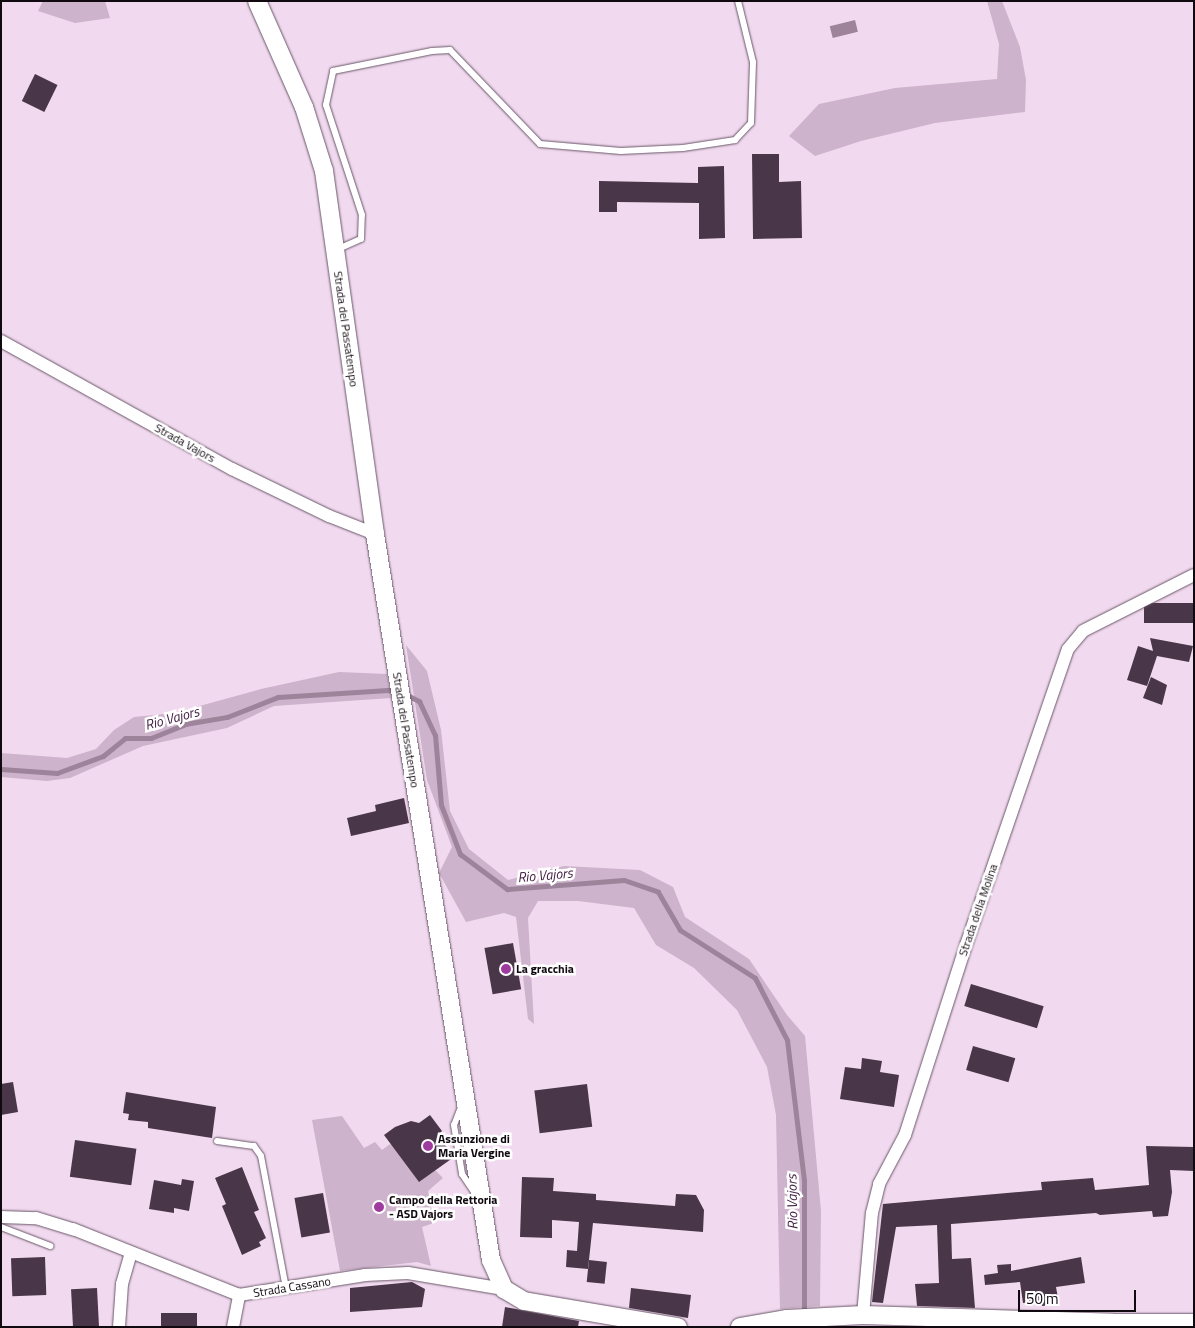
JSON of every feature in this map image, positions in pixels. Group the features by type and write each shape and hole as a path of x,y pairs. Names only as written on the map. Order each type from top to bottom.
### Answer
{"street":[{"name":"Strada del Passatempo","path":"257,1 316,140 324,171 374,534 491,1260 504,1289"},
{"name":"Strada Vajors","path":"1,341 232,468 329,516 374,534"},
{"name":"Strada della Molina","path":"862,1315 872,1213 879,1184 905,1135 966,945 1068,648 1083,631 1194,575"},
{"name":"Strada Cassano","path":"1,1217 36,1218 73,1229 238,1295 365,1275 408,1273 504,1289"},
{"path":"119,1327 122,1284 131,1253"},
{"path":"504,1289 524,1301 678,1327"},
{"path":"232,1327 238,1295"},
{"path":"740,1327 787,1319 862,1315 1191,1324"}],"lane":[{"path":"335,250 361,239 362,215 326,105 333,71 432,51 450,50 540,144 621,151 683,148 736,140 750,123 753,62 738,1"},
{"path":"217,1142 254,1146 261,1156 286,1288"},
{"path":"1,1227 50,1246"}],"shaded area":[{"path":"43,1 105,1 110,18 75,23 38,11"},
{"path":"987,1 1002,1 1020,47 1026,80 1025,112 935,123 861,141 815,156 789,136 819,104 895,88 997,79 999,44"},
{"path":"855,20 858,32 833,38 830,26"},
{"path":"406,645 427,671 441,730 450,811 469,849 508,880 564,866 640,870 673,887 685,917 749,959 787,1015 805,1036 821,1211 820,1306 780,1309 776,1115 767,1067 737,1010 694,968 656,945 634,908 578,901 538,901 528,918 534,1024 528,1019 516,917 504,913 466,922 439,873 452,847 427,780"},
{"path":"339,672 387,674 391,698 274,706 227,728 143,746 70,778 47,781 1,777 1,753 67,758 96,749 114,730 134,717 174,713 261,689"},
{"name":"Campo della Rettoria - ASD Vajors","path":"342,1116 364,1148 375,1142 382,1150 390,1144 435,1170 443,1178 428,1191 434,1223 422,1227 431,1266 417,1262 340,1271 312,1120"}],"building":[{"path":"35,74 57,85 44,112 22,101"},
{"path":"752,154 779,154 779,182 801,181 802,238 753,239"},
{"path":"724,166 725,238 699,239 699,203 617,202 617,212 599,212 599,181 698,183 698,167"},
{"path":"1144,603 1194,603 1194,623 1144,623"},
{"path":"1150,638 1193,646 1189,662 1157,656 1147,686 1127,680 1138,646 1153,651"},
{"path":"1151,677 1167,685 1162,705 1143,698"},
{"path":"404,798 409,823 351,836 347,818 376,811 375,805"},
{"name":"La gracchia","path":"513,943 521,989 493,994 484,948"},
{"path":"971,984 1044,1006 1037,1028 964,1006"},
{"path":"973,1046 1015,1058 1008,1082 966,1070"},
{"path":"862,1058 882,1061 880,1072 899,1075 894,1107 840,1099 845,1067 861,1069"},
{"path":"13,1082 18,1112 1,1115 1,1084"},
{"path":"587,1084 592,1127 540,1133 534,1090"},
{"path":"126,1092 216,1107 212,1138 148,1128 148,1122 128,1120 129,1114 123,1113"},
{"name":"Assunzione di Maria Vergine","path":"430,1115 442,1131 438,1135 454,1157 419,1182 384,1135 395,1127 411,1121 419,1123"},
{"path":"75,1140 136,1149 131,1185 70,1177"},
{"path":"1146,1146 1194,1147 1194,1171 1170,1170 1172,1192 1168,1216 1153,1217 1152,1211 1100,1215 1096,1213 951,1224 952,1259 971,1258 975,1308 917,1306 915,1284 939,1283 937,1225 896,1227 883,1303 872,1302 883,1204 1042,1190 1041,1182 1093,1178 1095,1190 1149,1185"},
{"path":"242,1167 259,1210 254,1212 266,1238 259,1242 261,1246 242,1255 222,1206 226,1204 215,1178"},
{"path":"522,1177 554,1178 553,1191 596,1194 596,1200 675,1206 676,1194 696,1195 704,1210 703,1232 593,1223 588,1269 566,1267 567,1250 577,1251 579,1222 552,1220 552,1238 520,1237"},
{"path":"182,1179 194,1181 189,1211 174,1208 174,1213 149,1209 154,1180 181,1185"},
{"path":"323,1193 330,1232 301,1237 294,1198"},
{"path":"45,1257 46,1295 12,1296 11,1258"},
{"path":"1081,1257 1085,1283 1056,1287 1059,1304 1042,1306 1042,1300 1023,1303 1020,1282 985,1285 984,1275 998,1273 997,1265 1011,1264 1011,1271"},
{"path":"589,1260 607,1262 605,1284 587,1282"},
{"path":"412,1282 425,1289 422,1307 350,1312 350,1288"},
{"path":"97,1288 99,1327 73,1327 71,1289"},
{"path":"631,1288 691,1295 688,1318 629,1308"},
{"path":"505,1307 579,1321 578,1327 502,1327"},
{"path":"161,1313 197,1313 197,1327 161,1327"}],"waterway":[{"name":"Rio Vajors","path":"1,769 57,773 103,756 125,738 151,738 185,724 227,717 278,697 388,690 396,692"},
{"name":"Rio Vajors","path":"405,694 419,701 435,735 441,805 460,854 507,889 624,880 658,892 680,930 755,978 787,1040 804,1180 804,1314"}],"place":[{"name":"La gracchia","path":"506,969"},
{"name":"Assunzione di Maria Vergine","path":"428,1146"},
{"name":"Campo della Rettoria - ASD Vajors","path":"379,1207"}]}
